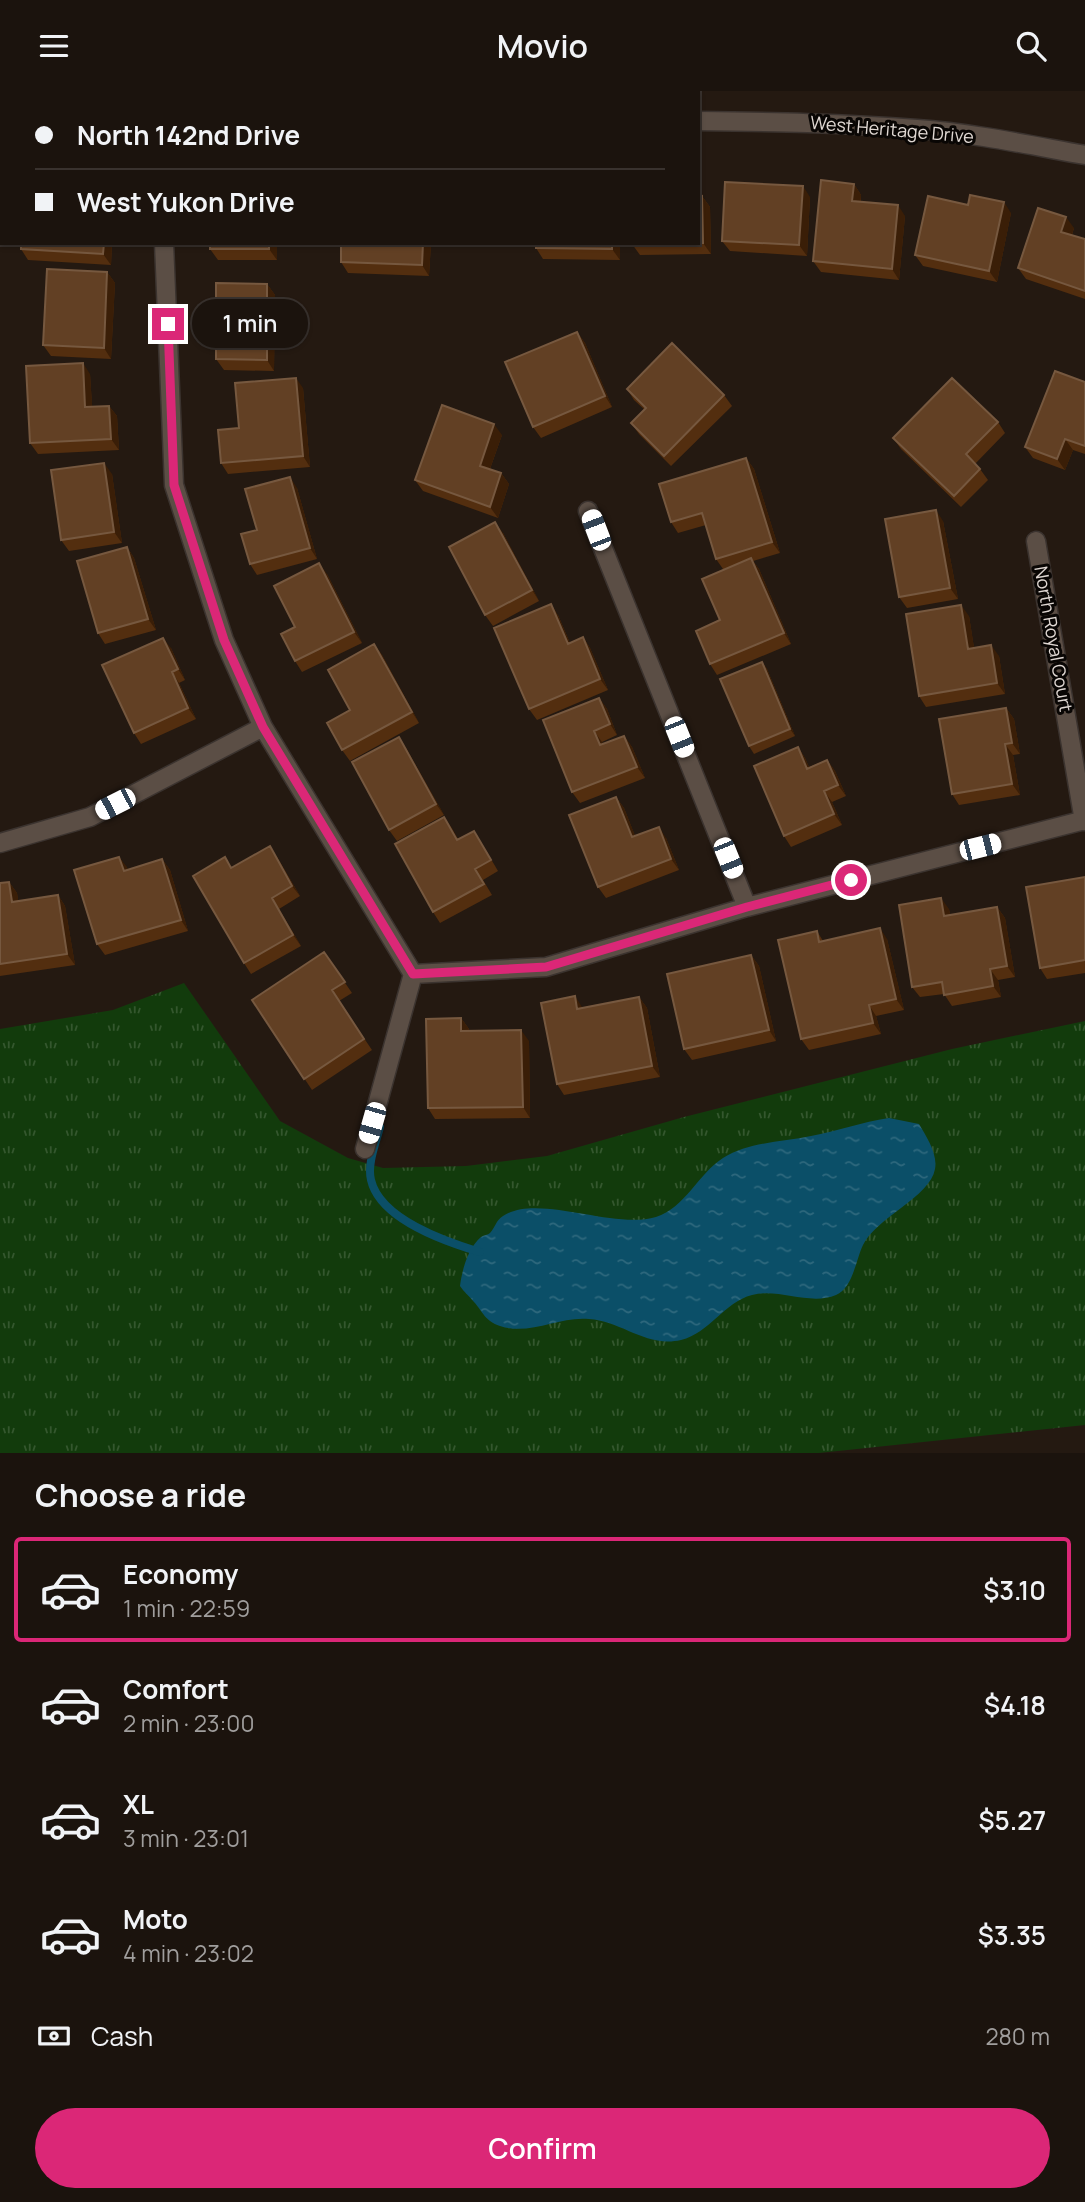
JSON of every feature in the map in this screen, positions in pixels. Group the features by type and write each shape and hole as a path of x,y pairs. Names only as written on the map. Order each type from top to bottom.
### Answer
{"street":[{"name":"West Heritage Drive","path":"700,121 823,123 919,129 1085,155"},
{"path":"164,245 174,485 224,640 263,727 413,974 365,1149"},
{"path":"588,511 747,907"},
{"name":"North Royal Court","path":"1036,541 1084,820"},
{"path":"0,843 90,817 263,727"},
{"path":"413,974 546,967 747,907 1084,820"}],"green space":[{"path":"184,983 280,1121 348,1158 383,1168 466,1166 547,1156 684,1117 952,1049 1085,1021 1085,1425 819,1453 0,1453 0,1029 113,1010"}],"water":[{"path":"889,1118 919,1124 933,1151 935,1169 924,1189 870,1235 863,1245 850,1280 836,1295 816,1299 762,1293 752,1295 733,1304 709,1325 691,1336 668,1341 645,1337 612,1324 589,1319 567,1320 522,1329 500,1326 488,1319 460,1286 466,1260 476,1242 490,1233 503,1216 518,1210 536,1208 619,1219 656,1217 675,1206 714,1165 733,1153"}],"building":[{"path":"821,180 854,184 852,201 898,205 892,269 813,261"},
{"path":"725,182 803,186 799,245 722,241"},
{"path":"970,195 1004,202 989,271 915,255 928,196 968,205"},
{"path":"702,196 703,243 700,243"},
{"path":"1038,208 1066,217 1061,232 1085,239 1085,291 1018,268"},
{"path":"21,245 104,245 103,254 21,249"},
{"path":"210,245 269,245 269,249 210,249"},
{"path":"341,245 423,245 422,265 341,262"},
{"path":"536,245 612,245 612,249 536,248"},
{"path":"47,269 107,272 104,348 43,345"},
{"path":"216,283 267,284 267,360 216,359"},
{"path":"577,332 605,396 533,427 505,362"},
{"path":"672,343 724,395 664,456 631,423 646,408 627,389"},
{"path":"83,363 85,407 109,406 111,439 30,443 26,366"},
{"path":"1055,371 1085,382 1085,446 1065,439 1057,459 1025,447"},
{"path":"296,378 303,456 221,463 218,430 239,428 235,383"},
{"path":"952,378 998,422 966,454 980,469 954,496 893,438"},
{"path":"442,405 494,424 480,466 501,473 490,507 415,480"},
{"path":"746,458 772,542 716,559 702,513 671,522 659,484"},
{"path":"104,463 114,532 61,540 51,470"},
{"path":"290,477 310,548 250,564 241,534 257,530 245,489"},
{"path":"936,510 950,588 899,597 885,519"},
{"path":"495,522 532,590 485,615 449,547"},
{"path":"127,547 148,619 98,633 77,561"},
{"path":"751,558 784,633 710,664 696,631 720,620 702,579"},
{"path":"319,563 354,632 295,661 281,634 295,627 274,586"},
{"path":"551,604 568,644 583,637 600,679 529,709 494,628"},
{"path":"961,605 968,649 991,645 997,683 919,696 906,614"},
{"path":"163,638 178,669 172,672 188,708 134,733 102,665"},
{"path":"374,644 412,712 342,750 327,723 350,710 328,670"},
{"path":"762,662 790,729 749,746 720,679"},
{"path":"599,698 610,724 594,731 600,745 624,736 637,767 572,792 543,720"},
{"path":"1006,708 1012,743 1005,744 1012,784 952,794 939,719"},
{"path":"399,737 436,804 389,830 352,762"},
{"path":"798,747 807,769 827,760 838,785 824,791 834,814 784,836 754,766"},
{"path":"616,797 632,837 659,827 671,859 598,887 569,815"},
{"path":"444,817 457,840 474,831 491,860 475,869 484,884 433,912 395,844"},
{"path":"270,846 292,886 272,898 293,935 244,963 193,876 225,857 231,868"},
{"path":"119,857 124,871 162,859 181,920 97,944 74,870"},
{"path":"1085,877 1085,960 1040,968 1026,887"},
{"path":"9,882 12,902 58,895 67,954 0,964 0,883"},
{"path":"941,898 944,916 997,907 1007,966 990,969 993,986 944,995 942,982 912,987 899,905"},
{"path":"880,928 896,999 869,1005 873,1023 801,1039 778,940 817,931 819,942"},
{"path":"324,952 345,982 332,990 364,1039 304,1079 252,1000"},
{"path":"751,955 769,1030 684,1049 667,974"},
{"path":"575,996 577,1009 639,997 652,1066 557,1084 541,1003"},
{"path":"461,1018 461,1031 521,1030 523,1107 428,1108 426,1019"}],"waterway":[{"path":"380,1127 370,1167 371,1180 377,1194 387,1206 416,1227 480,1252"}],"route":[{"path":"168,324 174,485 224,640 263,727 413,974 546,967 747,907 851,880"}]}
